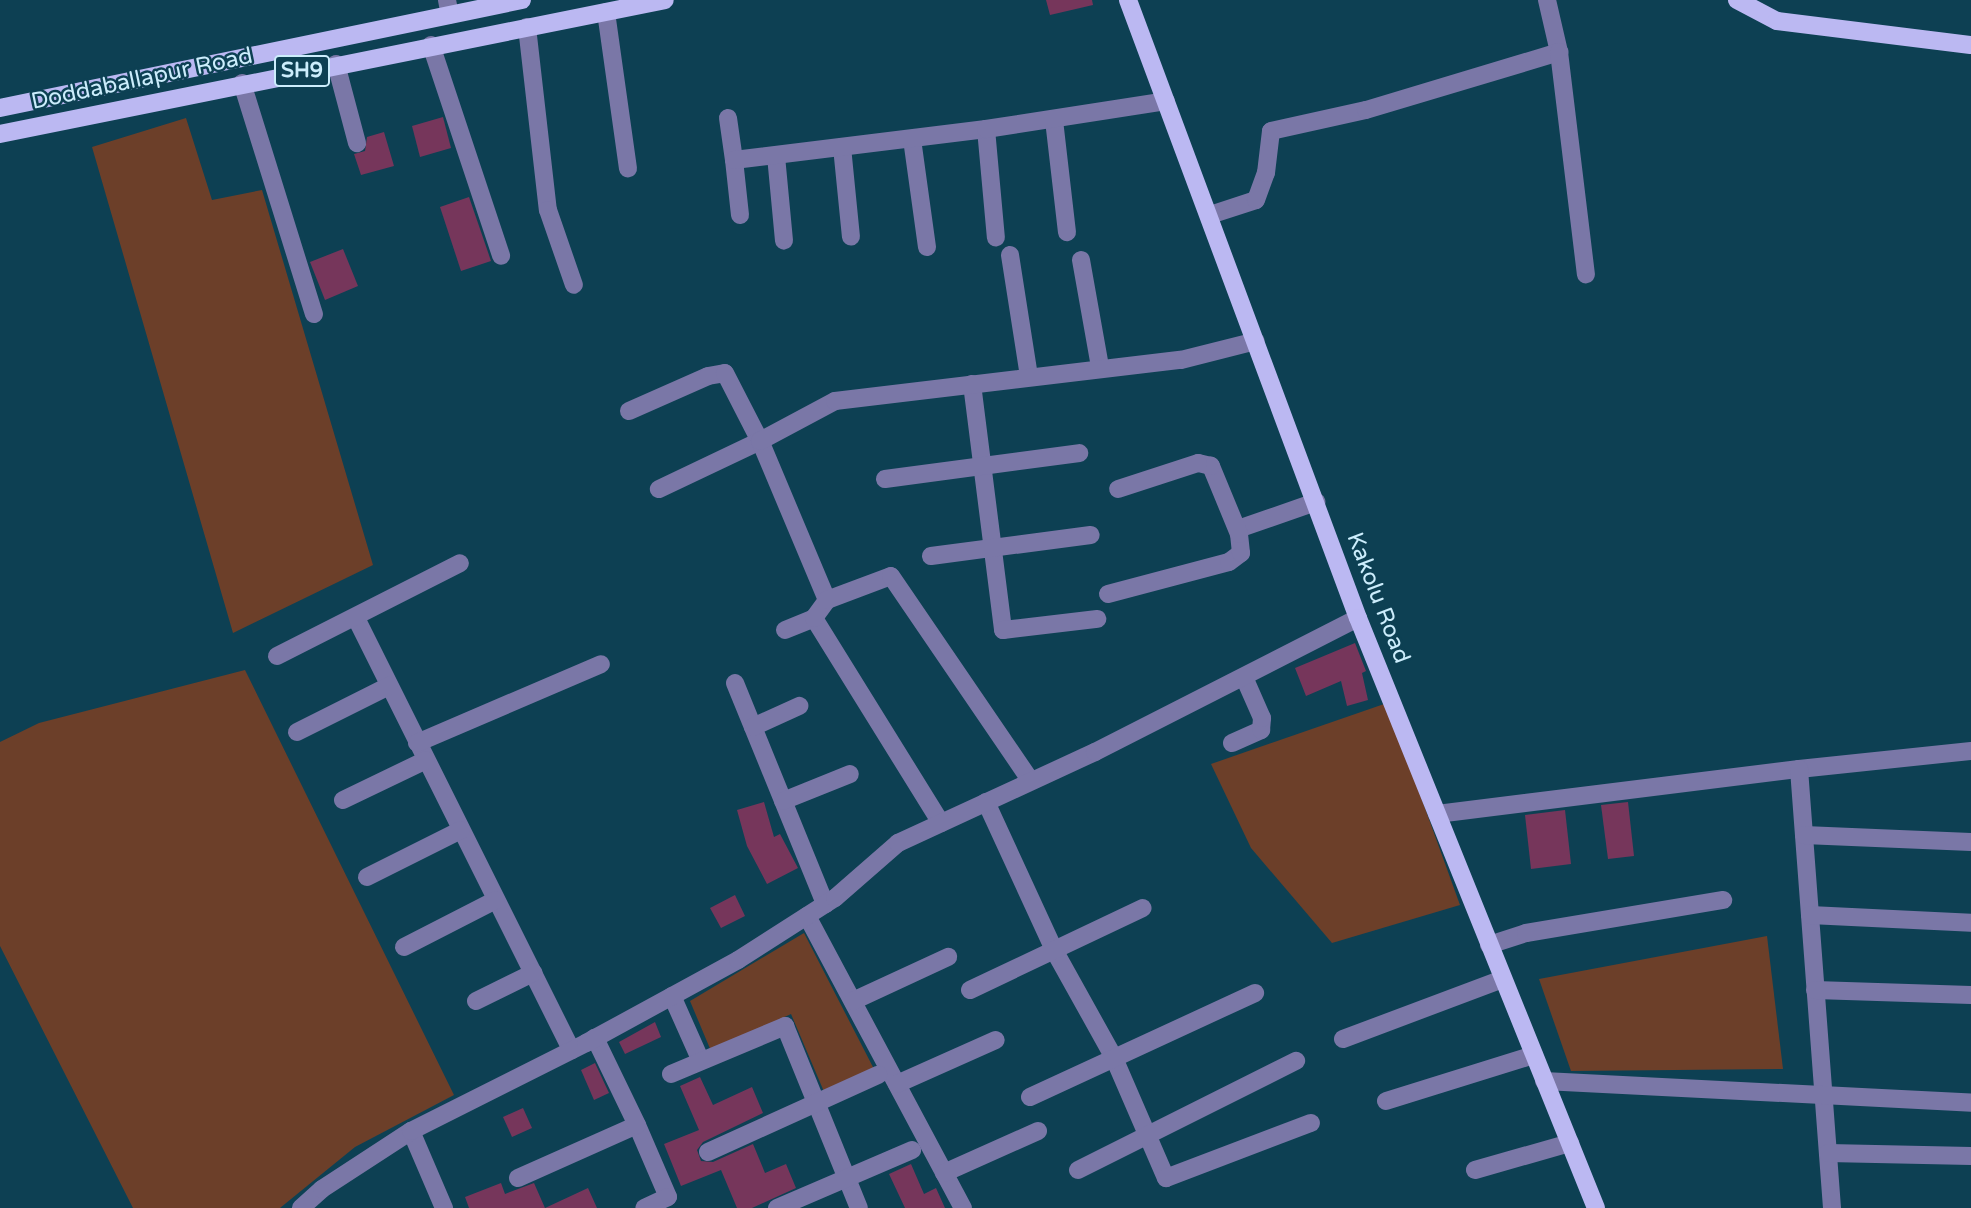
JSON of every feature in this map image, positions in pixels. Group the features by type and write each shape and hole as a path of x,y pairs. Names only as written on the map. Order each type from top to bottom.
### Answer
{"main road":[{"name":"Doddaballapur Road","path":"0,134 336,64 520,29 605,6 665,0"},
{"name":"Kakolu Road","path":"1128,0 1359,618 1596,1208"},
{"path":"1737,0 1777,21 1971,45"},
{"path":"516,1 520,29"},
{"name":"SH9","path":"0,108 448,7 516,1"}],"street":[{"path":"1547,0 1559,52 1586,274"},
{"path":"605,6 628,168"},
{"path":"520,29 548,210 575,285"},
{"path":"431,45 501,256"},
{"path":"1210,215 1256,201 1266,173 1271,131 1366,110 1559,52"},
{"path":"336,64 356,143"},
{"path":"242,83 314,314"},
{"path":"734,160 1054,120 1166,101"},
{"path":"728,118 740,215"},
{"path":"1054,120 1067,232"},
{"path":"986,129 996,238"},
{"path":"912,139 927,247"},
{"path":"842,147 851,237"},
{"path":"776,156 784,241"},
{"path":"1010,255 1029,377"},
{"path":"1082,260 1100,367"},
{"path":"659,489 760,441 835,401 1100,367 1181,360 1256,341"},
{"path":"629,411 708,376 725,373 760,441 827,600"},
{"path":"972,384 1003,630 1097,619"},
{"path":"885,479 1079,453"},
{"path":"1108,594 1229,562 1241,553 1238,530 1216,473 1206,464 1118,489"},
{"path":"1238,530 1315,502"},
{"path":"931,556 1091,535"},
{"path":"277,656 460,563"},
{"path":"785,630 814,618 827,600 891,576 1031,781"},
{"path":"356,618 572,1050"},
{"path":"814,618 941,823"},
{"path":"301,1208 322,1189 411,1131 595,1038 738,960 825,904 898,843 1031,781 1359,618"},
{"path":"417,743 601,664"},
{"path":"1233,743 1261,730 1262,718 1244,677"},
{"path":"735,683 825,904"},
{"path":"297,732 389,686"},
{"path":"753,727 799,706"},
{"path":"1437,814 1800,769 1971,751"},
{"path":"343,800 426,760"},
{"path":"1800,769 1832,1208"},
{"path":"783,801 850,774"},
{"path":"986,802 1054,950 1114,1058 1166,1178 1311,1123"},
{"path":"367,877 461,830"},
{"path":"1804,835 1971,842"},
{"path":"404,947 496,900"},
{"path":"1489,945 1526,933 1723,900"},
{"path":"970,990 1143,908"},
{"path":"1810,915 1971,922"},
{"path":"807,916 962,1208"},
{"path":"853,1001 948,957"},
{"path":"476,1001 533,973"},
{"path":"1343,1039 1503,979"},
{"path":"1815,990 1971,995"},
{"path":"1030,1097 1255,993"},
{"path":"672,996 701,1061"},
{"path":"671,1074 785,1026 859,1208"},
{"path":"595,1038 638,1125 671,1202 644,1208"},
{"path":"897,1084 996,1040"},
{"path":"1386,1101 1534,1055"},
{"path":"1078,1170 1296,1061"},
{"path":"708,1152 877,1075"},
{"path":"1544,1081 1971,1102"},
{"path":"518,1178 638,1125"},
{"path":"411,1131 444,1208"},
{"path":"944,1173 1038,1131"},
{"path":"1475,1170 1570,1143"},
{"path":"776,1208 912,1150"},
{"path":"1828,1153 1971,1156"}],"shaded area":[{"path":"186,118 212,200 262,190 373,565 233,633 92,147"},
{"path":"245,670 454,1095 355,1147 280,1208 133,1208 0,946 0,742 39,723"},
{"path":"1387,703 1460,905 1332,943 1251,848 1211,764"},
{"path":"804,933 875,1071 825,1094 791,1014 711,1051 690,1001"},
{"path":"1767,936 1783,1069 1571,1071 1539,979"}],"building":[{"path":"1046,0 1092,0 1093,5 1050,15"},
{"path":"443,117 451,148 420,157 412,126"},
{"path":"384,132 394,166 361,175 354,154 365,151 367,137"},
{"path":"469,197 491,261 461,271 440,207"},
{"path":"343,249 358,286 325,300 310,262"},
{"path":"1355,643 1366,671 1362,673 1368,700 1347,706 1341,681 1306,696 1295,668"},
{"path":"764,802 774,837 780,834 798,868 767,884 747,846 737,810"},
{"path":"1628,802 1634,856 1608,859 1601,805"},
{"path":"1565,810 1571,864 1531,869 1525,815"},
{"path":"735,895 745,916 721,928 710,908"},
{"path":"655,1022 661,1037 625,1054 619,1042"},
{"path":"595,1063 609,1093 594,1100 581,1070"},
{"path":"700,1077 713,1105 752,1087 763,1113 703,1142 697,1150 701,1161 713,1162 753,1144 765,1173 786,1164 796,1188 752,1208 737,1208 721,1170 681,1186 664,1144 699,1130 680,1086"},
{"path":"523,1108 532,1128 512,1137 503,1117"},
{"path":"911,1164 924,1194 936,1188 945,1208 905,1208 889,1174"},
{"path":"501,1183 505,1194 534,1183 545,1208 469,1208 465,1197"},
{"path":"588,1188 597,1208 545,1208"}]}
